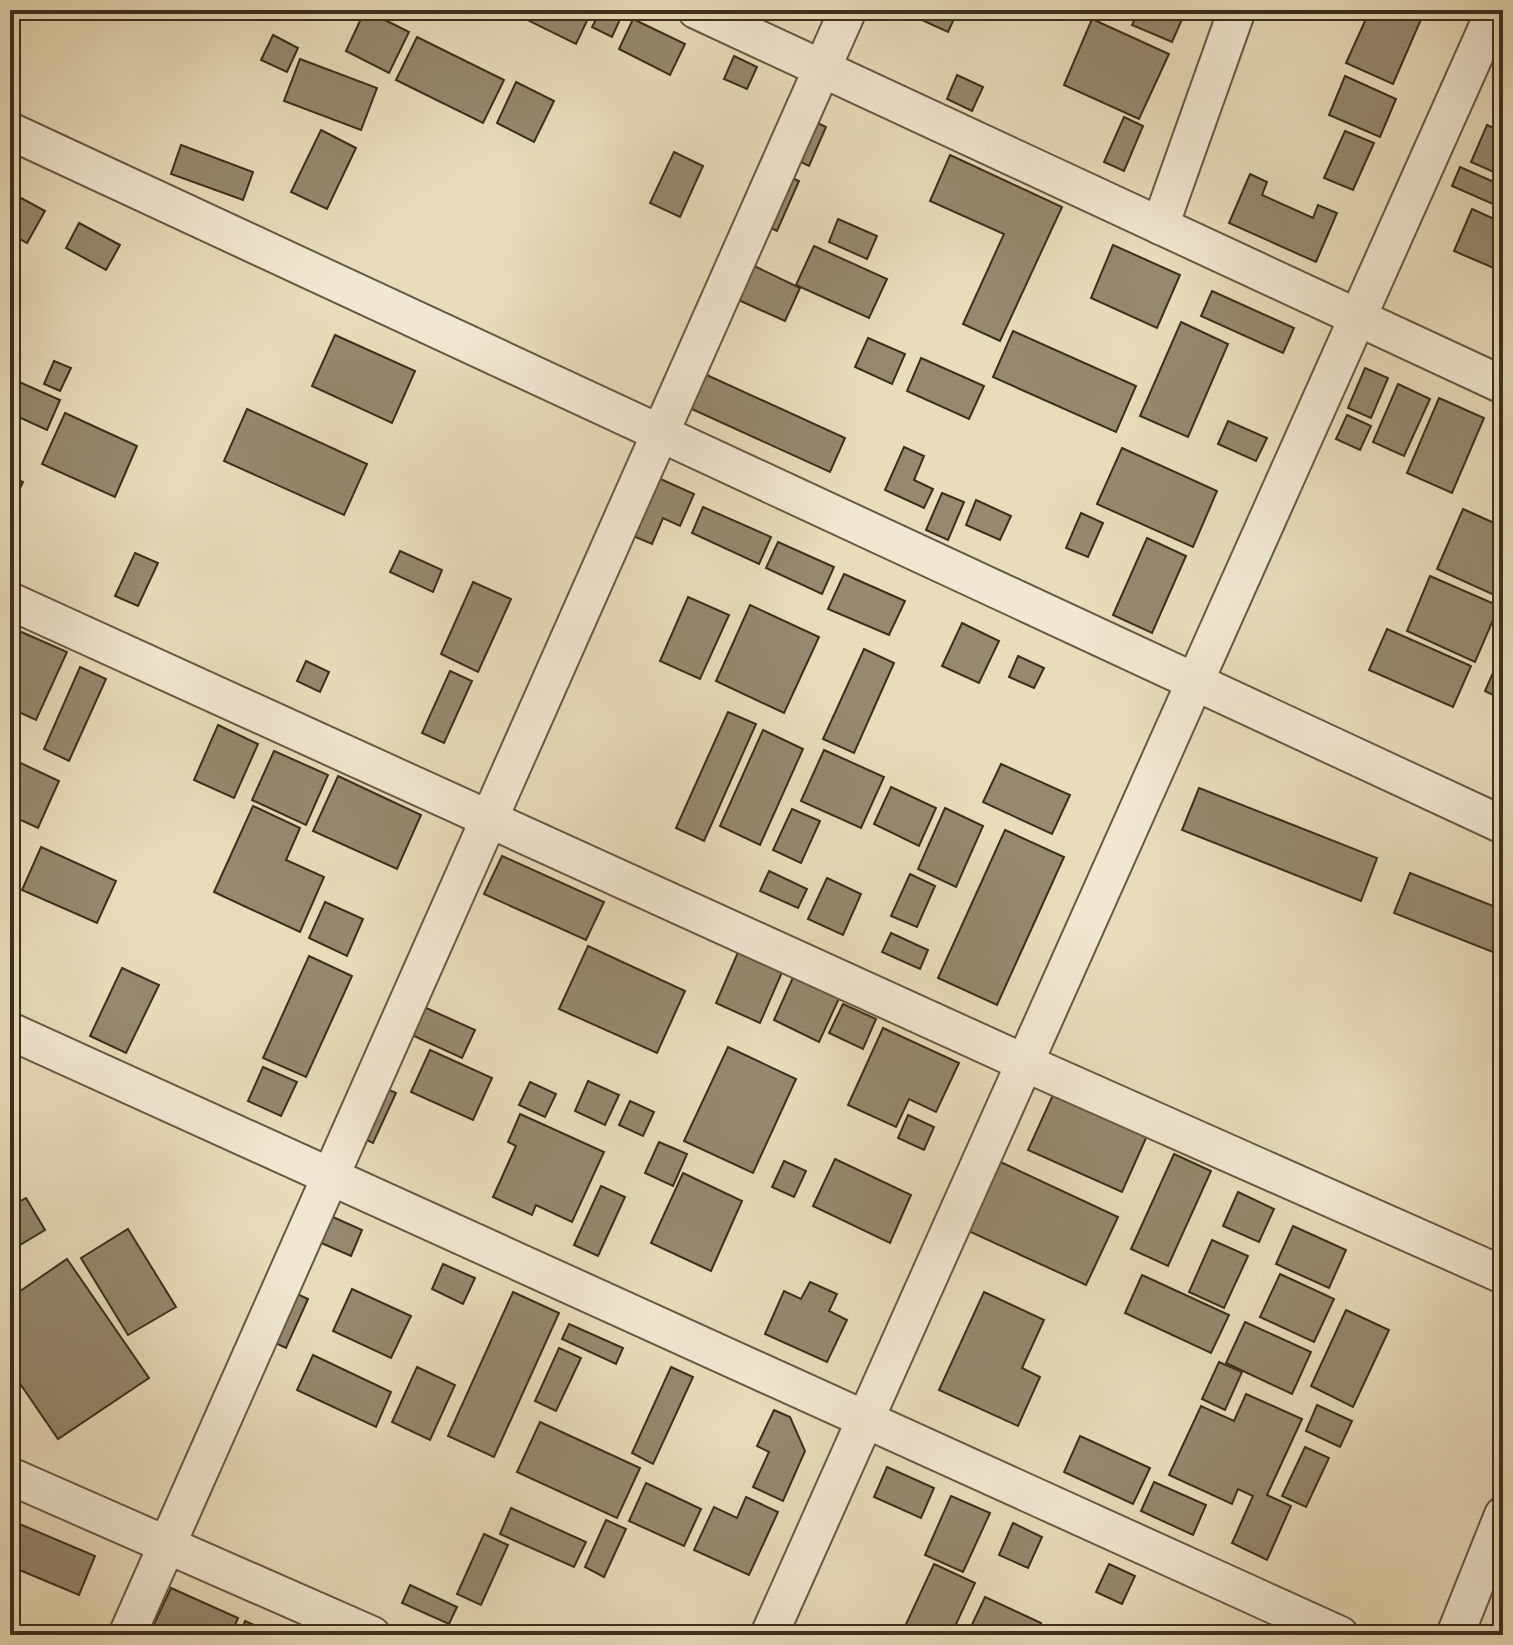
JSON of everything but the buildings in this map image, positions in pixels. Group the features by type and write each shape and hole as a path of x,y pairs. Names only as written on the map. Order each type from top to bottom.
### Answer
{"street":[{"path":"696,10 1503,385"},
{"path":"127,1635 848,10"},
{"path":"1160,226 1237,10"},
{"path":"769,1635 788,1618 865,1420 1495,10"},
{"path":"10,131 1503,825"},
{"path":"10,601 1025,1063 1503,1275"},
{"path":"13,1041 329,1176 1340,1635"},
{"path":"10,1476 372,1635"},
{"path":"1455,1635 1503,1515"}]}
